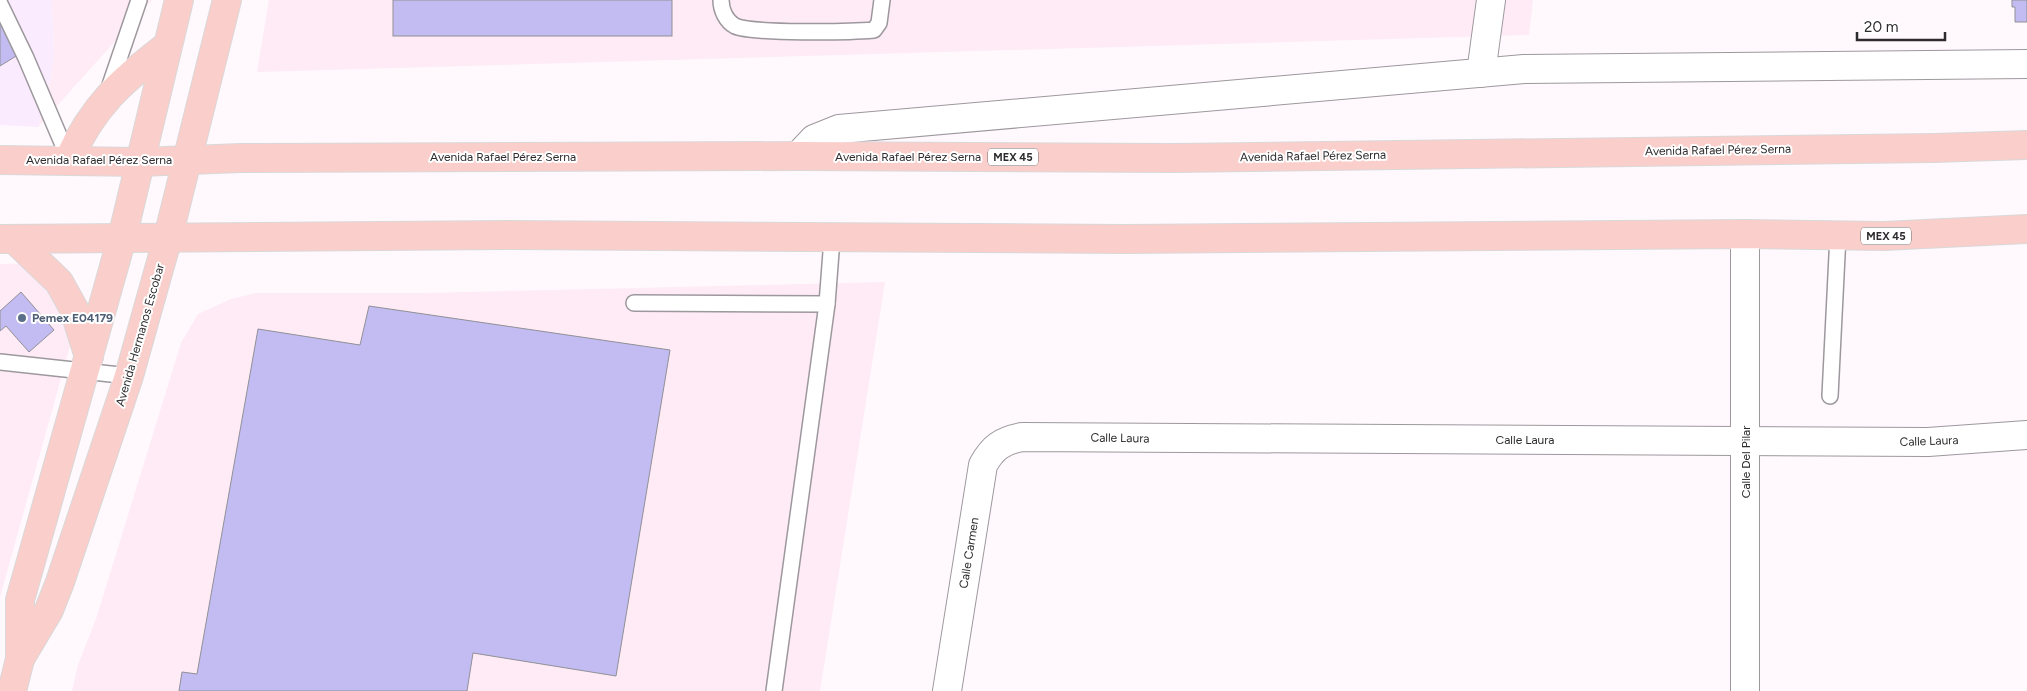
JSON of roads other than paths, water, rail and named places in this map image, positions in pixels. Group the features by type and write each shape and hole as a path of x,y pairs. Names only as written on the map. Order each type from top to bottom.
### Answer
{"main road":[{"name":"Avenida Hermanos Escobar","path":"12,691 20,659 20,600 122,238 179,0"},
{"name":"Avenida Hermanos Escobar","path":"20,659 49,610 60,582 129,376 230,5"},
{"path":"69,160 83,129 104,102 134,72 167,46"},
{"name":"Avenida Rafael Pérez Serna","path":"0,160 140,162 251,158 798,156 1174,158 1934,148 2027,145"},
{"name":"MEX 45","path":"7,239 508,235 832,239 1126,239 1745,234 1884,236 2027,229"},
{"path":"7,239 58,282 74,310 87,363"}],"street":[{"path":"1481,73 1491,0"},
{"path":"798,156 814,139 826,132 839,129 1481,73 1524,70 2027,64"},
{"name":"Calle Del Pilar","path":"1745,234 1747,440 1745,691"},
{"name":"Calle Laura","path":"1022,437 1928,442 2027,435"},
{"name":"Calle Carmen","path":"947,691 983,465 994,447 1002,442 1022,437"}],"lane":[{"path":"104,102 139,0"},
{"path":"721,0 721,6 728,20 735,26 749,30 784,31 874,30 879,23 882,0"},
{"path":"0,4 26,58 69,160"},
{"path":"1830,396 1838,235"},
{"path":"774,691 827,304 832,239"},
{"path":"634,303 827,304"},
{"path":"0,362 87,363 129,376"}],"place":[{"name":"Pemex E04179","path":"22,318"}]}
